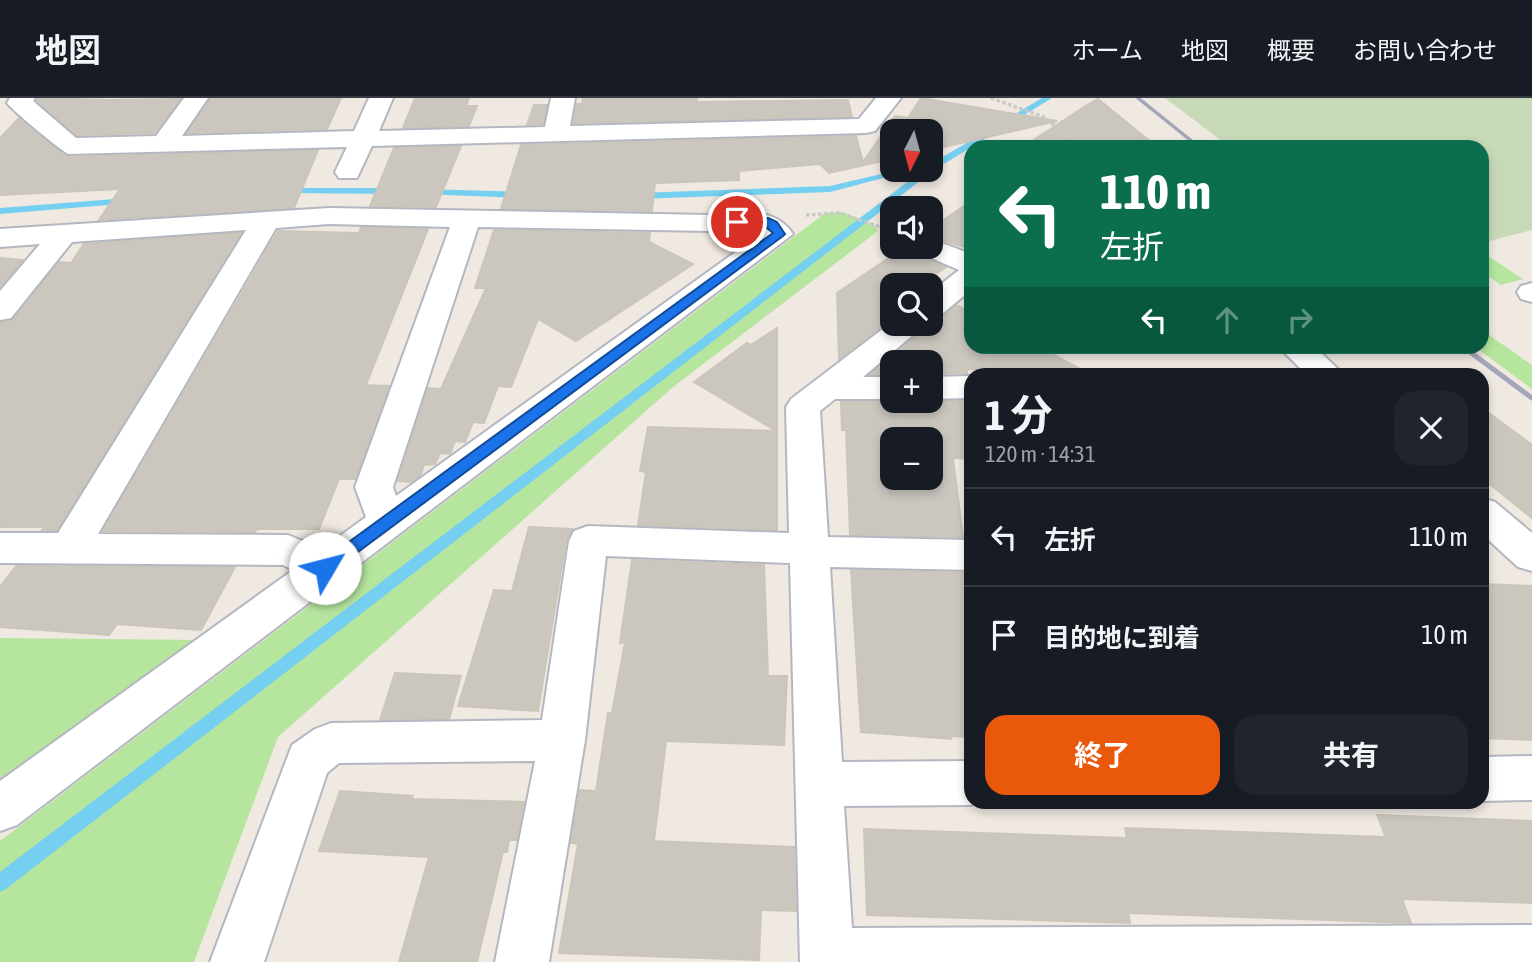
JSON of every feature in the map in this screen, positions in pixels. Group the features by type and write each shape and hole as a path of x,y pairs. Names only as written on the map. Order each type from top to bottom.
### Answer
{"street":[{"path":"163,144 196,98"},
{"path":"348,172 381,98"},
{"path":"556,134 563,98"},
{"path":"14,106 32,110 69,146 556,134 741,119 866,126 889,98"},
{"path":"387,522 374,487 467,218"},
{"path":"0,238 268,219 467,218 710,223 764,220 773,225 779,234 0,808"},
{"path":"69,549 268,219"},
{"path":"0,311 63,234"},
{"path":"943,252 964,261"},
{"path":"943,297 964,281"},
{"path":"895,336 803,407 827,958 1532,951"},
{"path":"1303,354 1319,368"},
{"path":"943,388 964,387"},
{"path":"829,388 880,388"},
{"path":"1489,518 1529,553"},
{"path":"522,962 562,740 589,541 771,546 854,555 964,555"},
{"path":"0,548 288,550 325,568"},
{"path":"1489,551 1529,553"},
{"path":"237,962 308,760 331,743 562,740"},
{"path":"1489,779 1532,778"},
{"path":"820,784 964,783"}],"path":[{"path":"991,98 1044,117 1068,137 1083,140"},
{"path":"773,225 817,212 853,214 880,226"}],"green space":[{"path":"1165,98 1532,98 1532,230 1489,241 1489,140 1221,140"},
{"path":"843,212 874,225 878,231 673,387 278,737 194,962 0,962 0,841 825,213"},
{"path":"1489,257 1523,279 1501,285 1489,277"},
{"path":"1489,335 1532,365 1532,389 1484,354 1489,354"},
{"path":"0,638 203,640 0,784"}],"building":[{"path":"39,98 180,99 155,133 77,135 36,101"},
{"path":"210,98 341,98 327,129 187,133"},
{"path":"415,98 469,98 466,106 477,106 469,126 403,128"},
{"path":"583,98 697,98 697,102 848,100 852,117 573,123 577,104 582,104"},
{"path":"921,98 1057,121 964,140 964,142 943,147 943,119 893,119 895,116 908,118"},
{"path":"1098,99 1148,140 1034,140"},
{"path":"534,105 547,105 543,124 527,125"},
{"path":"19,118 69,157 318,150 294,208 99,220 120,189 0,195 0,138"},
{"path":"856,136 863,162 880,138 880,162 829,173 820,164 739,171 739,180 655,183 652,211 501,209 521,145"},
{"path":"461,146 436,207 370,206 394,148"},
{"path":"964,206 964,247 943,241 943,221"},
{"path":"361,227 428,229 366,385 389,386 355,479 339,479 319,529 257,529 255,532 103,531 278,231 359,233"},
{"path":"494,230 650,233 649,242 693,264 576,341 538,319 511,387 498,386 484,423 473,422 465,442 455,441 450,454 440,453 435,464 424,465 420,476 411,482 398,481 428,388 441,389 486,288 475,288"},
{"path":"241,233 57,530 42,530 45,527 0,527 0,322 13,320 59,262 71,263 84,244"},
{"path":"0,258 23,260 0,287"},
{"path":"887,259 928,259 946,267 937,273 880,273 880,328 839,359 837,293"},
{"path":"957,305 964,309 964,354 1052,354 1078,368 964,368 964,373 943,374 943,350 899,350 916,336 943,336 943,316"},
{"path":"777,328 777,530 638,525 646,472 640,471 648,427 776,431 694,382 747,343 751,345"},
{"path":"880,366 880,374 870,374"},
{"path":"943,401 964,401 964,459 953,458 963,537 850,535 846,430 842,430 841,402 880,402 880,413 943,413"},
{"path":"1489,413 1532,445 1532,518 1489,484"},
{"path":"529,527 572,529 566,541 538,711 458,706 494,590 512,591"},
{"path":"632,560 764,565 768,676 787,676 784,745 666,741 654,841 794,847 796,911 761,910 759,960 559,953 578,844 571,843 580,790 596,791 608,713 612,713 625,642 620,643"},
{"path":"16,566 235,567 201,630 117,624 109,635 0,627 0,587"},
{"path":"851,570 964,573 964,737 950,736 951,739 861,732"},
{"path":"1489,584 1532,586 1532,740 1489,738"},
{"path":"395,673 461,676 449,719 380,720"},
{"path":"340,791 413,796 412,799 524,802 517,840 509,840 507,852 503,852 477,962 399,962 429,857 319,851"},
{"path":"1377,815 1532,821 1532,903 1402,899 1411,923 1128,913 1130,923 867,915 864,829 1127,838 1125,828 1386,837"}],"waterway":[{"path":"978,140 1048,98"},
{"path":"943,161 964,148"},
{"path":"637,196 830,189 880,177"},
{"path":"0,883 913,182"},
{"path":"284,190 393,191"},
{"path":"424,192 523,195"},
{"path":"0,211 128,201"}],"railway":[{"path":"1138,98 1190,140"},
{"path":"1473,354 1532,398"}],"route":[{"path":"325,568 779,234 773,225 764,220 737,222"}]}
